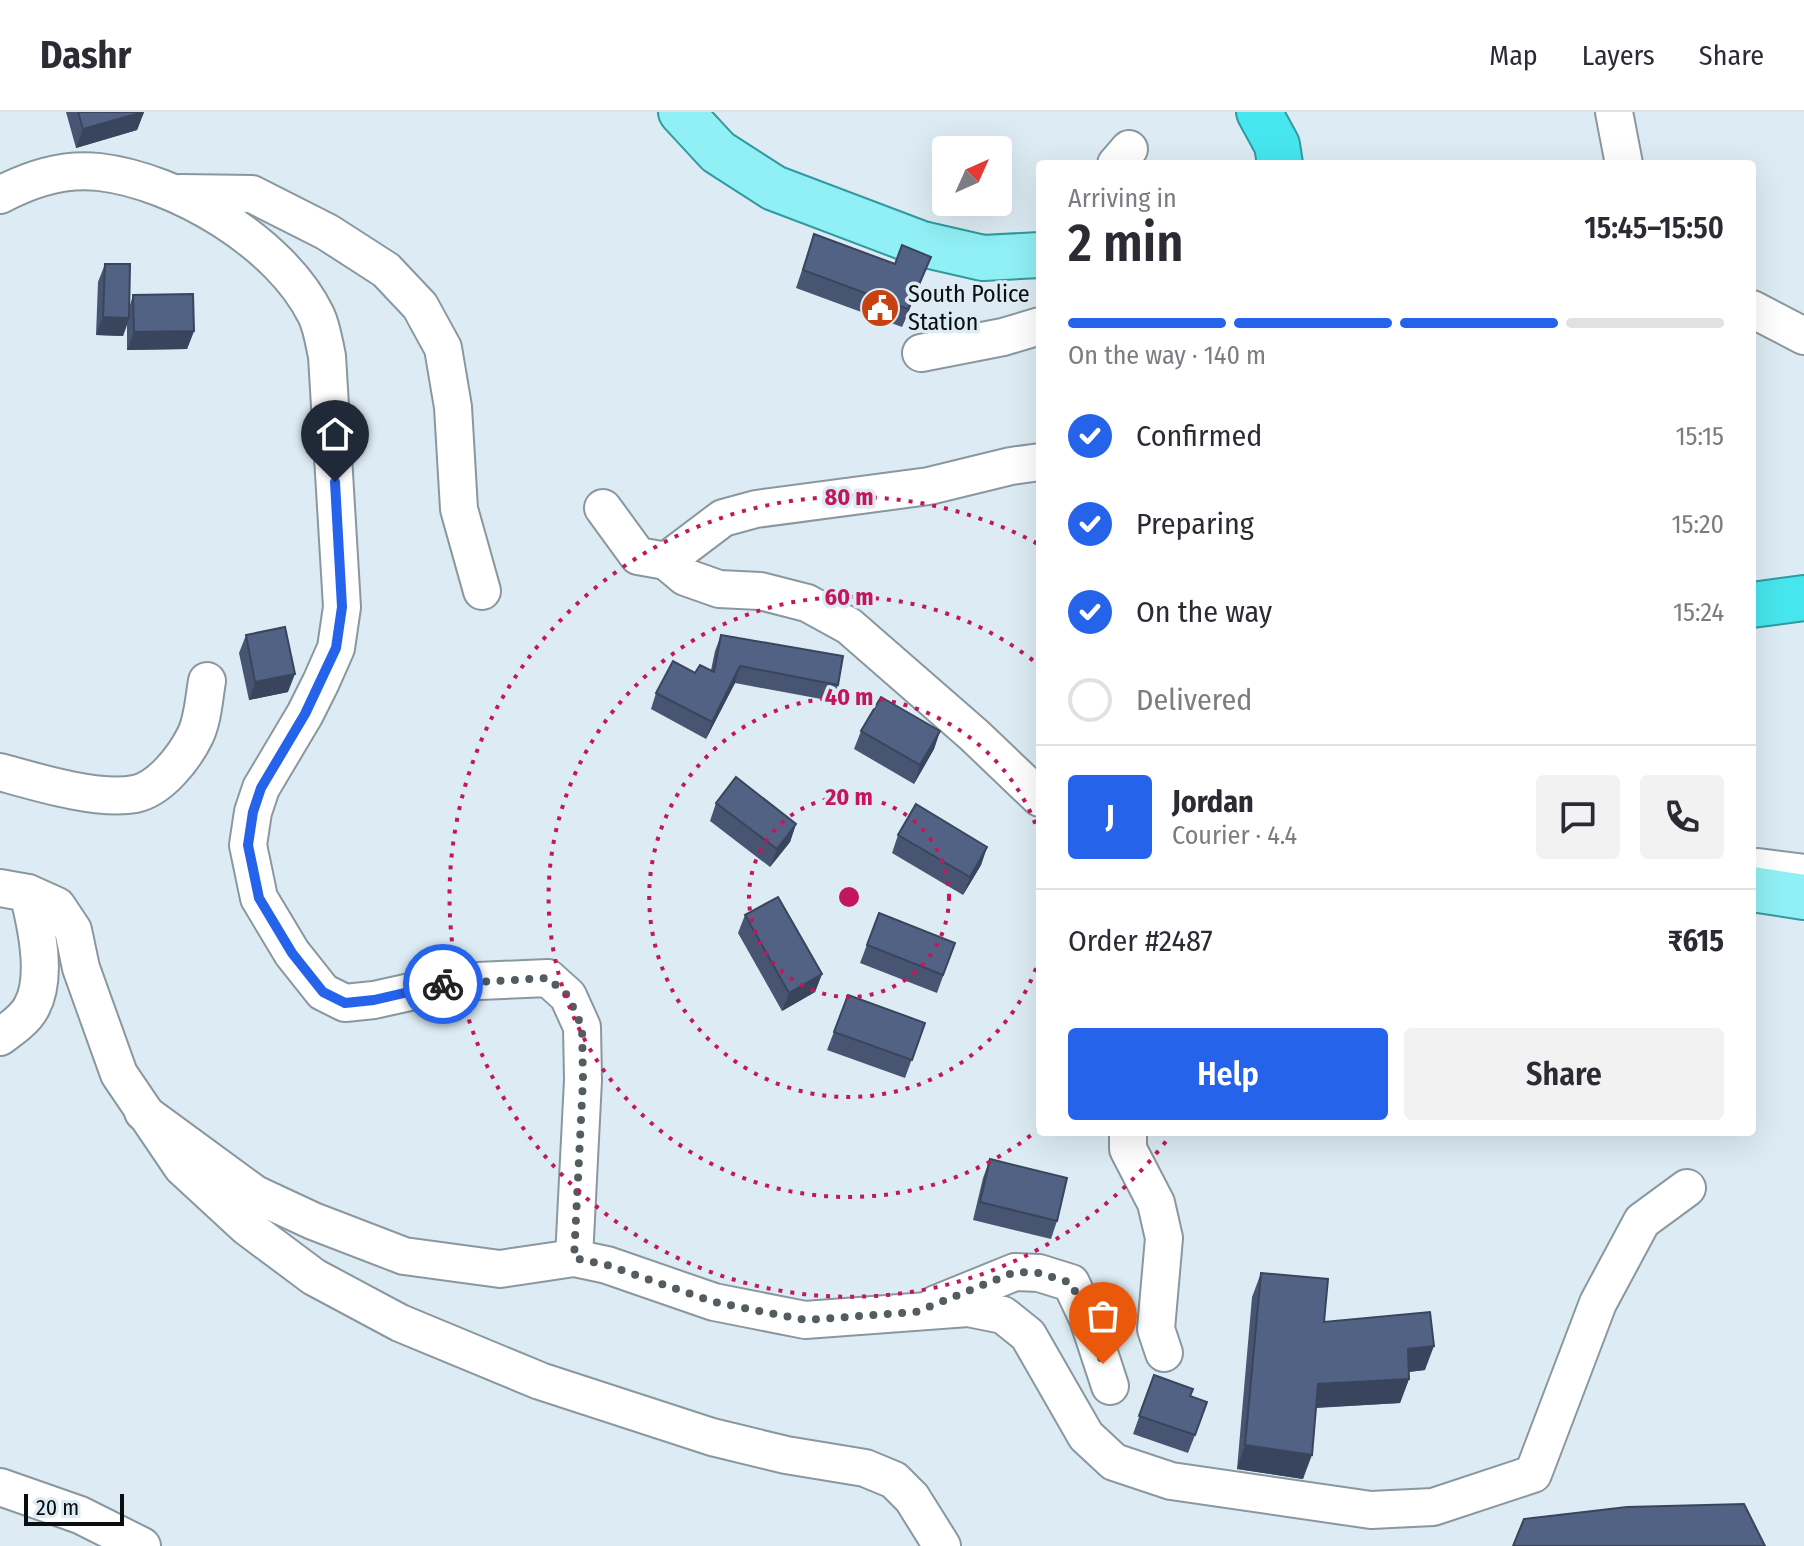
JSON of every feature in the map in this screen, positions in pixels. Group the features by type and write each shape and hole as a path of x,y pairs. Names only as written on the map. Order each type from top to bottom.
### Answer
{"highway":[{"path":"1259,112 1277,145 1279,160"},
{"path":"1756,604 1804,598"}],"main road":[{"path":"681,112 718,152 774,188 922,244 983,258 1033,250"},
{"path":"1756,890 1804,897"}],"street":[{"path":"1614,112 1623,160"},
{"path":"0,195 51,174 97,171 142,179 217,216 253,241 296,282 317,317 327,356 342,607 336,648 331,660 305,714 261,788 253,812 248,845 259,898 292,953 323,992 345,1003 374,1000 455,982 548,978 568,996 582,1027 583,1080 574,1258"},
{"path":"175,193 252,194 327,232 386,270 420,306 443,348 453,407 459,509 482,591"},
{"path":"1756,311 1804,336"},
{"path":"921,353 1036,327"},
{"path":"666,561 723,518 756,509 929,486 1036,463"},
{"path":"603,508 638,556 666,561 685,577 719,589 760,591 807,603 849,626 974,735 1036,794"},
{"path":"0,772 55,787 104,794 136,794 170,775 196,734 207,681"},
{"path":"1756,867 1804,873"},
{"path":"0,1037 32,1007 39,984 38,932 14,890"},
{"path":"14,890 57,906 73,930 81,968 119,1074 182,1167 247,1227 314,1277 400,1323 540,1381 712,1437 786,1455 865,1468 894,1480 912,1498 942,1546"},
{"path":"143,1112 255,1194 313,1221 404,1256 500,1269 574,1258 607,1265 714,1302 805,1320 968,1308 1003,1315 1028,1335 1086,1436 1114,1462 1171,1481 1371,1510 1433,1507 1533,1474 1598,1303 1642,1221 1687,1188"},
{"path":"1128,1136 1128,1149 1156,1203 1164,1238 1156,1329 1164,1353"},
{"path":"916,1312 1015,1272 1039,1273 1071,1283 1088,1319 1110,1386"},
{"path":"0,1487 80,1515 142,1546"}],"building":[{"path":"78,112 143,112 83,129"},
{"path":"814,234 895,264 902,245 931,257 908,309 803,270"},
{"path":"105,264 130,264 129,318 103,317"},
{"path":"193,294 194,331 134,332 133,295"},
{"path":"285,627 295,674 255,682 246,635"},
{"path":"721,635 843,656 838,685 740,666 712,722 656,693 673,661 695,673 700,665 714,672"},
{"path":"881,697 940,731 920,765 861,731"},
{"path":"736,777 796,824 777,849 716,803"},
{"path":"916,804 987,847 970,877 898,835"},
{"path":"778,897 822,974 789,993 745,915"},
{"path":"879,913 955,943 943,975 867,945"},
{"path":"848,995 925,1023 912,1060 834,1032"},
{"path":"990,1159 1067,1178 1057,1221 980,1202"},
{"path":"1261,1273 1328,1279 1324,1322 1430,1312 1434,1346 1408,1349 1409,1379 1318,1384 1312,1455 1245,1445"},
{"path":"1154,1375 1193,1389 1190,1396 1207,1402 1195,1435 1139,1416"},
{"path":"1744,1504 1765,1546 1513,1546 1524,1519 1627,1507"}],"way so far":[{"path":"443,984 548,978 568,996 582,1027 583,1080 574,1258 607,1265 714,1302 805,1320 916,1312 1015,1272 1039,1273 1071,1283 1088,1319 1103,1364"}],"place":[{"name":"South Police Station","path":"880,308"}],"route":[{"path":"335,482 342,607 336,648 305,714 261,788 253,812 248,845 259,898 292,953 323,992 345,1003 374,1000 443,984"}]}
